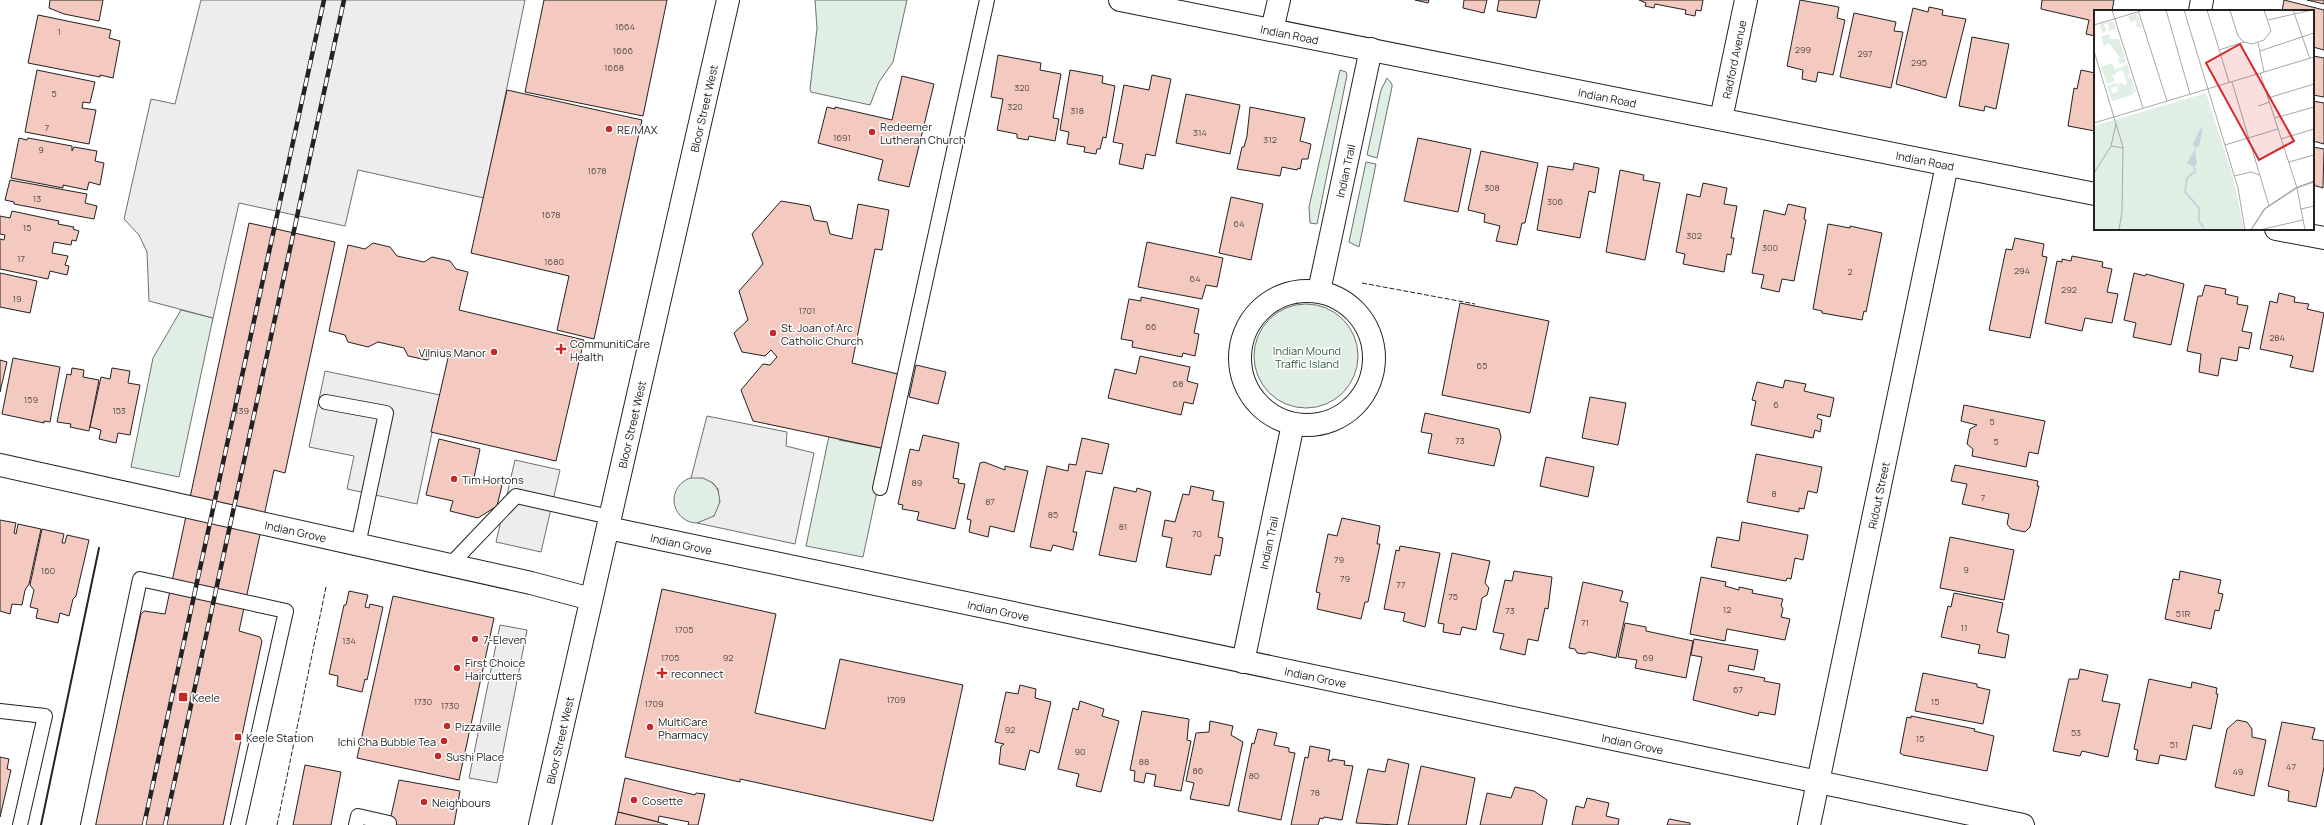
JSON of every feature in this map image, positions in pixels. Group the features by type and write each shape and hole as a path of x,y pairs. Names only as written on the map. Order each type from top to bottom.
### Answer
{"street":[{"name":"Bloor Street West","path":"540,825 728,0"},
{"name":"Indian Road","path":"1120,0 2094,194"},
{"path":"1272,30 1279,0"},
{"name":"Radford Avenue","path":"1720,119 1746,0"},
{"path":"2200,10 2202,0"},
{"name":"Indian Trail","path":"1319,291 1371,49"},
{"name":"Ridout Street","path":"1809,825 1947,165"},
{"path":"2281,230 2324,238"},
{"path":"1298,291 1319,291 1339,298 1356,311 1368,328 1374,349 1373,370 1366,390 1353,406 1336,419 1316,424 1293,424 1275,417 1258,404 1246,387 1240,367 1241,346 1248,326 1261,309 1272,301 1278,297 1298,291"},
{"name":"Indian Trail","path":"1243,662 1293,424"},
{"name":"Indian Grove","path":"0,465 591,599"},
{"name":"Indian Grove","path":"609,523 1243,662 2023,825"}],"lane":[{"path":"880,488 987,0"},
{"path":"326,402 386,413 358,545"},
{"path":"450,566 516,496 609,523"},
{"path":"88,825 140,579 286,611 238,825"},
{"path":"0,711 45,716 20,825"},
{"path":"356,825 358,816 389,824"}],"green space":[{"path":"815,0 907,0 893,62 879,82 870,105 811,92 810,89 817,28"},
{"path":"1340,70 1346,72 1347,75 1317,224 1310,223 1309,207"},
{"path":"1387,78 1392,84 1392,87 1377,158 1367,155 1381,90"},
{"path":"1366,162 1376,164 1359,247 1349,242"},
{"name":"Indian Mound Traffic Island","path":"1306,304 1326,308 1343,319 1354,336 1358,356 1354,376 1343,393 1326,404 1306,408 1286,404 1269,393 1258,376 1254,356 1258,336 1269,319 1286,308"},
{"path":"181,310 213,318 179,477 131,467 153,358"},
{"path":"829,436 839,438 839,440 886,449 863,557 806,546"},
{"path":"697,477 710,481 716,487 720,500 716,513 710,519 697,523 684,519 678,513 674,500 678,487 684,481"}],"shaded area":[{"path":"201,0 525,0 484,198 358,170 345,226 239,203 213,318 149,301 147,252 139,235 124,219 151,99 175,104"},
{"path":"325,371 440,395 417,504 347,489 354,456 309,447"},
{"path":"707,416 787,432 786,446 814,453 795,544 697,523 714,516 720,502 718,489 713,483 703,478 691,478"},
{"path":"515,460 560,470 541,552 496,542"},
{"path":"500,625 527,630 497,783 469,778"}],"building":[{"path":"50,0 103,0 99,21 64,14 49,8"},
{"path":"544,0 667,0 643,116 525,92"},
{"path":"1415,0 1429,0 1428,3"},
{"path":"1464,0 1487,0 1484,13 1463,8"},
{"path":"1499,0 1540,0 1536,18 1497,11"},
{"path":"1639,0 1703,0 1701,11 1696,10 1695,16 1685,14 1686,10 1655,4 1654,8 1645,6 1646,3"},
{"path":"1800,0 1839,7 1837,18 1845,20 1833,75 1818,72 1816,82 1802,79 1803,70 1787,66"},
{"path":"2042,0 2114,0 2112,10 2094,10 2094,36 2086,34 2089,20 2041,9"},
{"path":"2284,0 2324,10 2324,50 2314,47 2314,10 2282,10"},
{"path":"2307,0 2324,0 2324,4"},
{"path":"1929,7 1943,10 1942,15 1966,19 1946,98 1896,84 1913,8 1928,12"},
{"path":"1854,13 1896,22 1894,31 1903,32 1891,88 1840,77"},
{"path":"38,15 111,30 109,38 120,41 113,78 100,75 100,77 28,63"},
{"path":"1972,37 2009,44 1996,109 1985,106 1984,111 1959,106"},
{"path":"998,55 1041,63 1040,70 1061,74 1053,118 1059,119 1055,141 1029,136 1028,140 1022,139 1017,138 1017,134 997,130 1003,99 991,97"},
{"path":"2314,56 2324,58 2324,97 2314,95"},
{"path":"37,70 95,82 90,103 83,102 82,108 96,110 89,144 25,132"},
{"path":"1070,70 1103,76 1102,83 1115,86 1106,138 1103,137 1100,149 1097,149 1096,154 1084,152 1085,147 1067,144 1069,132 1060,130"},
{"path":"2081,70 2094,73 2094,131 2068,126 2074,88 2077,89"},
{"path":"1152,75 1171,79 1155,156 1146,154 1143,169 1119,164 1123,144 1113,142 1124,85 1149,90"},
{"name":"Redeemer Lutheran Church","path":"902,76 934,84 909,187 878,180 883,160 818,143 827,107 835,109 835,107 892,120"},
{"path":"507,90 642,120 594,339 557,330 569,276 471,253"},
{"path":"1186,94 1240,105 1230,154 1176,143"},
{"path":"2314,101 2324,103 2324,144 2314,141"},
{"path":"1250,107 1305,118 1300,141 1311,144 1308,159 1302,159 1300,169 1298,168 1297,170 1282,167 1280,176 1237,169 1242,147 1244,147 1247,136"},
{"path":"19,138 27,140 28,138 72,146 72,151 74,147 97,151 95,161 104,163 100,185 89,182 87,190 63,185 63,188 11,178"},
{"path":"1418,138 1471,149 1458,212 1404,201"},
{"path":"2314,147 2324,149 2323,188 2314,185"},
{"path":"1481,151 1538,163 1525,223 1522,223 1517,245 1496,241 1500,226 1484,222 1485,214 1468,210"},
{"path":"1574,163 1599,168 1595,193 1589,191 1580,238 1537,230 1548,166 1573,170"},
{"path":"1620,170 1644,175 1643,180 1660,183 1645,260 1606,252"},
{"path":"10,180 87,194 85,203 97,206 94,219 14,204 14,202 5,200"},
{"path":"1703,183 1727,188 1724,204 1737,206 1731,238 1734,238 1731,255 1727,254 1724,272 1683,264 1685,254 1676,252 1687,194 1700,197"},
{"path":"1231,197 1263,204 1251,260 1219,253"},
{"path":"781,201 810,206 814,220 827,222 830,234 852,239 858,204 889,210 882,250 875,249 852,363 902,375 886,449 753,421 741,390 763,364 770,365 777,357 771,350 765,356 742,352 734,333 748,320 739,291 763,264 752,234"},
{"path":"1788,204 1806,208 1804,219 1806,220 1794,281 1782,279 1779,292 1761,288 1764,275 1752,273 1764,210 1785,215"},
{"path":"12,211 59,221 58,224 74,227 73,229 79,231 76,241 72,240 71,245 54,242 52,253 68,256 65,265 69,266 67,275 50,271 48,279 0,269 0,239 4,240 5,235 0,234 0,216 10,218"},
{"path":"249,223 335,242 285,473 274,470 239,631 260,637 262,641 223,825 94,825 141,614 144,611 165,614"},
{"path":"1828,224 1850,228 1850,226 1882,233 1866,312 1864,311 1862,320 1822,313 1822,311 1813,309"},
{"path":"2015,238 2044,244 2042,256 2047,257 2030,338 1989,330 2006,249 2012,250"},
{"path":"1147,242 1223,258 1217,287 1206,285 1202,299 1138,287"},
{"name":"Vilnius Manor","path":"373,243 390,247 397,256 424,262 432,257 450,261 456,269 468,272 459,310 584,340 556,461 431,432 448,358 435,355 427,360 408,356 404,348 378,342 368,347 348,342 345,335 329,331 348,245 365,249"},
{"path":"2072,256 2103,262 2102,267 2112,269 2107,292 2118,294 2112,323 2085,318 2082,331 2045,323 2057,261 2062,262 2062,259 2071,261"},
{"path":"0,273 37,281 30,313 0,307"},
{"path":"2134,273 2145,276 2146,274 2184,284 2171,345 2133,337 2136,323 2124,320"},
{"path":"2205,285 2226,289 2225,294 2238,297 2237,304 2248,306 2242,331 2252,333 2249,349 2239,347 2237,361 2221,358 2218,376 2199,372 2201,354 2187,351 2198,296 2202,296"},
{"path":"2279,293 2295,297 2294,302 2309,304 2307,309 2324,313 2313,372 2290,367 2293,356 2260,349 2270,301 2277,303"},
{"path":"1141,297 1199,309 1194,333 1199,334 1195,356 1183,353 1182,357 1132,347 1133,341 1121,339 1129,299 1141,301"},
{"path":"1460,303 1549,321 1530,413 1442,395"},
{"path":"1140,356 1190,367 1187,381 1198,384 1193,404 1184,402 1181,415 1108,398 1115,369 1136,374"},
{"path":"13,358 60,367 50,422 44,421 44,423 2,414"},
{"path":"0,360 7,362 0,392"},
{"path":"916,365 946,372 938,404 909,397"},
{"path":"72,368 84,370 83,377 99,380 89,431 70,427 71,424 57,422 67,374 71,375"},
{"path":"112,368 130,371 128,383 140,385 130,435 118,433 116,443 99,439 101,430 90,427 101,377 110,379"},
{"path":"1785,380 1806,384 1804,391 1834,398 1830,417 1818,414 1817,418 1822,420 1820,432 1815,430 1813,438 1751,425 1756,401 1752,400 1757,382 1783,388"},
{"path":"1590,397 1626,403 1618,445 1582,438"},
{"path":"1964,405 2045,421 2038,454 2029,452 2026,467 1972,456 1973,449 1967,444 1970,429 1977,425 1961,421"},
{"path":"1425,413 1499,429 1501,437 1494,466 1428,453 1432,434 1421,432"},
{"path":"923,435 959,443 953,478 959,479 958,483 965,484 955,529 917,520 919,512 902,509 903,505 898,504 910,449 919,451"},
{"path":"1082,438 1109,444 1102,474 1086,471 1073,532 1077,532 1073,550 1053,545 1051,551 1030,547 1047,466 1068,471 1069,464 1076,465"},
{"name":"Tim Hortons","path":"439,439 480,449 474,478 491,482 491,478 503,481 497,506 478,518 450,511 453,501 426,495"},
{"path":"1756,454 1822,467 1817,493 1808,491 1804,509 1799,508 1799,512 1747,502"},
{"path":"1546,457 1594,467 1588,497 1540,486"},
{"path":"984,462 1005,470 1005,466 1028,471 1014,532 990,526 988,537 969,532 971,520 967,519 980,463"},
{"path":"1955,465 2038,481 2037,486 2039,486 2030,527 2025,532 2011,529 2007,524 2009,514 1962,504 1967,484 1951,481"},
{"path":"1191,486 1214,491 1212,500 1224,502 1218,537 1223,538 1220,556 1215,555 1211,575 1166,567 1172,538 1162,536 1165,520 1175,522 1183,494 1189,495"},
{"path":"1114,487 1136,492 1137,488 1151,492 1136,562 1099,555"},
{"path":"1342,518 1380,526 1377,544 1380,544 1368,602 1365,602 1361,619 1317,609 1320,593 1316,592 1328,534 1337,536"},
{"path":"0,520 16,523 14,533 16,534 18,524 41,529 29,584 25,590 22,605 12,604 10,614 0,611"},
{"path":"1742,522 1808,535 1803,560 1795,558 1791,579 1787,578 1786,581 1711,567 1717,537 1739,541"},
{"path":"42,529 64,534 62,543 65,543 67,535 89,540 76,596 73,599 69,616 60,613 58,623 36,618 38,609 30,607 34,590 30,585"},
{"path":"1950,537 2014,550 2004,600 1940,588"},
{"path":"1400,546 1440,553 1425,627 1403,621 1405,613 1384,609 1396,550 1399,551"},
{"path":"1452,553 1490,561 1485,583 1489,588 1487,595 1482,598 1476,630 1462,627 1460,635 1443,632 1444,624 1438,623"},
{"path":"1514,571 1552,577 1548,609 1545,608 1538,641 1528,639 1525,655 1500,649 1504,634 1493,632 1505,580 1512,581"},
{"path":"2180,571 2221,580 2218,593 2223,594 2219,611 2215,610 2211,629 2165,619 2173,579 2179,580"},
{"path":"1701,577 1726,582 1725,586 1739,590 1739,587 1753,590 1752,593 1783,599 1781,605 1783,609 1781,617 1790,619 1785,640 1727,629 1725,641 1690,634"},
{"path":"1583,582 1623,591 1620,601 1628,603 1616,658 1589,652 1585,654 1577,653 1575,649 1569,648"},
{"path":"662,589 776,614 755,713 825,729 840,659 963,685 933,821 740,779 740,782 625,757"},
{"path":"349,591 368,595 365,607 369,608 370,604 383,607 367,680 365,679 362,692 337,686 338,676 329,674 344,605 346,605"},
{"path":"1954,593 2003,603 1997,632 2009,635 2005,658 1978,653 1980,645 1941,637 1948,606 1951,607"},
{"path":"393,596 494,618 459,780 357,758"},
{"path":"1625,623 1646,627 1646,631 1693,641 1686,678 1635,668 1637,660 1618,657"},
{"path":"1694,639 1758,650 1754,670 1729,665 1728,671 1765,678 1764,681 1780,684 1775,715 1759,712 1758,716 1693,700 1702,657 1691,655"},
{"path":"2080,669 2108,675 2102,701 2120,704 2108,757 2082,751 2080,756 2053,751 2069,679 2078,679"},
{"path":"1923,673 1977,684 1977,687 1990,690 1983,724 1915,711"},
{"path":"2149,679 2191,688 2192,682 2217,688 2216,694 2218,694 2211,729 2193,725 2186,760 2160,755 2158,764 2136,760 2138,750 2134,749"},
{"path":"1020,685 1036,689 1035,698 1051,702 1039,753 1030,750 1025,770 999,764 1001,746 1004,744 995,742 1006,692 1018,694"},
{"path":"1080,701 1104,709 1102,716 1119,721 1101,792 1076,786 1079,774 1058,769 1073,708 1078,710"},
{"path":"1142,711 1189,719 1187,740 1191,741 1181,791 1154,786 1156,775 1146,773 1144,783 1134,781 1135,771 1130,770"},
{"path":"1911,716 1975,729 1974,731 1994,736 1987,771 1903,755 1900,753 1907,717 1911,718"},
{"path":"2237,720 2247,722 2252,729 2252,737 2266,740 2254,796 2215,787 2227,729"},
{"path":"1210,721 1233,726 1231,735 1243,742 1229,806 1190,799 1194,783 1186,781 1196,733 1209,732"},
{"path":"2282,722 2315,728 2312,739 2324,741 2324,767 2316,807 2288,801 2289,791 2268,786"},
{"path":"1258,729 1277,733 1274,745 1289,748 1289,752 1295,753 1281,820 1238,811 1252,743 1254,744"},
{"path":"1310,746 1330,750 1328,761 1332,761 1332,759 1345,761 1344,765 1353,766 1342,820 1324,817 1323,819 1320,818 1318,825 1291,825 1305,757 1308,758"},
{"path":"0,757 9,759 7,769 11,770 0,817"},
{"path":"1388,759 1409,764 1397,825 1356,823 1368,769 1385,772"},
{"path":"305,765 341,772 331,825 293,825"},
{"path":"1421,766 1475,778 1466,825 1408,825"},
{"path":"625,778 695,795 696,793 705,794 698,825 688,825 689,822 659,816 658,822 618,812"},
{"path":"399,780 460,791 454,825 389,825"},
{"path":"1515,787 1534,791 1547,800 1542,825 1480,825 1487,793 1511,798"},
{"path":"1587,798 1609,803 1606,816 1619,819 1618,825 1572,825 1576,806 1584,808"},
{"path":"618,812 658,822 668,825 615,825"},
{"path":"1669,819 1690,823 1690,825 1667,825"}],"railway":[{"path":"144,825 324,0"},
{"path":"165,825 344,0"}],"fence":[{"path":"1362,283 1475,304"},
{"path":"277,825 326,587"}],"wall":[{"path":"41,825 99,548"}],"place":[{"name":"RE/MAX","path":"609,129"},
{"name":"Redeemer Lutheran Church","path":"872,132"},
{"name":"St. Joan of Arc Catholic Church","path":"773,333"},
{"name":"CommunitiCare Health","path":"561,349"},
{"name":"Vilnius Manor","path":"494,352"},
{"name":"Tim Hortons","path":"454,479"},
{"name":"7-Eleven","path":"475,639"},
{"name":"First Choice Haircutters","path":"457,668"},
{"name":"reconnect","path":"662,673"},
{"name":"Keele","path":"183,697"},
{"name":"Pizzaville","path":"447,726"},
{"name":"MultiCare Pharmacy","path":"650,727"},
{"name":"Keele Station","path":"238,737"},
{"name":"Ichi Cha Bubble Tea","path":"444,741"},
{"name":"Sushi Place","path":"438,756"},
{"name":"Cosette","path":"634,800"},
{"name":"Neighbours","path":"424,802"}]}
